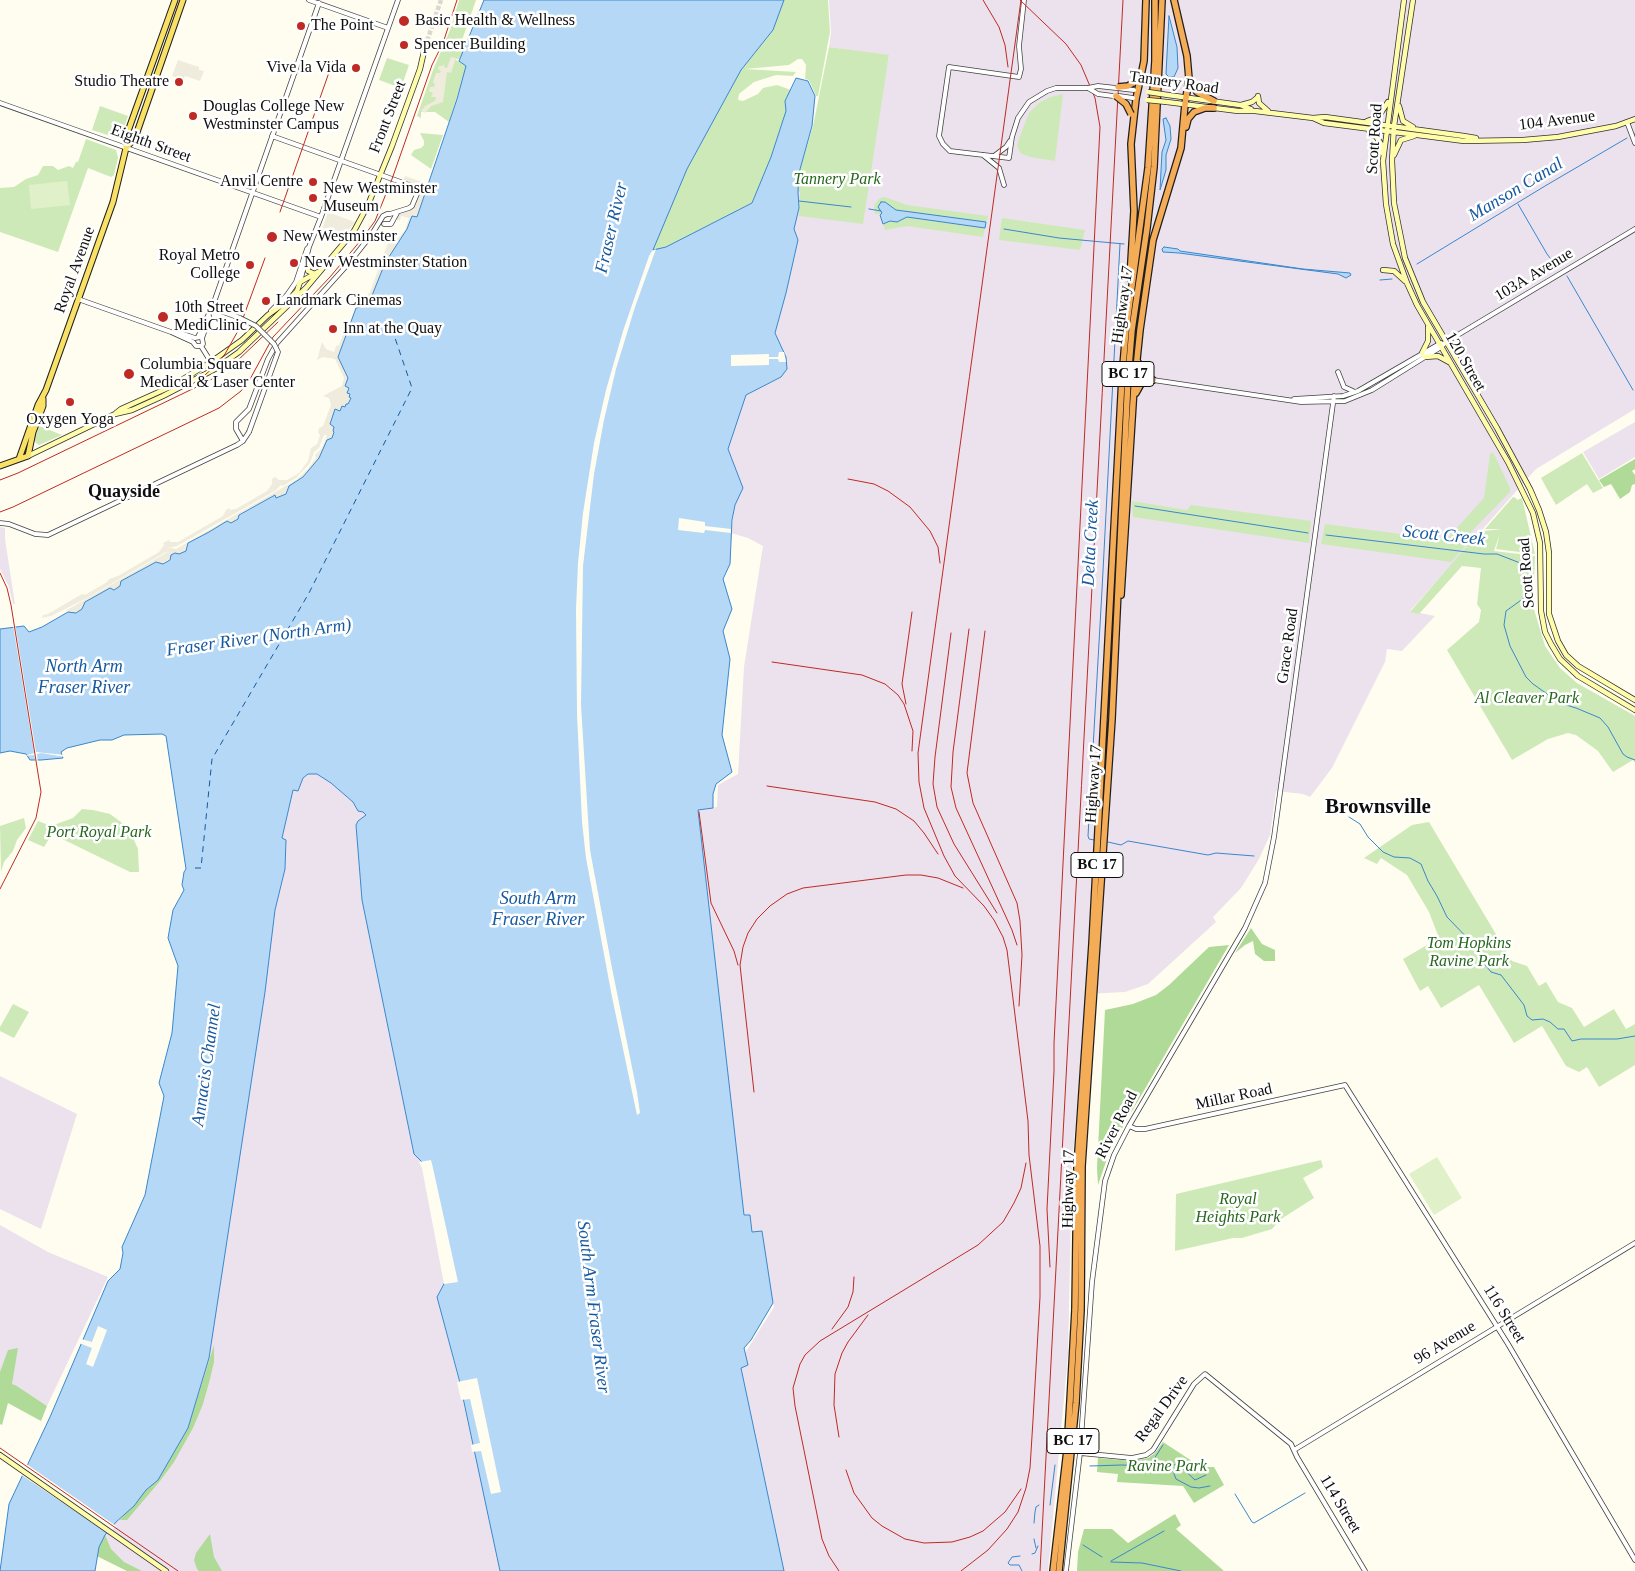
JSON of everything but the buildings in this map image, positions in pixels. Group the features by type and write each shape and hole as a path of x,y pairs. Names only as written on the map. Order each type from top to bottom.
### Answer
{"highway":[{"path":"1126,330 1134,211 1133,122 1136,90 1144,61 1146,0"},
{"name":"Highway 17","path":"1053,1571 1070,1401 1077,1166 1089,1004 1122,377 1126,330 1148,168 1155,61 1155,0"},
{"name":"Highway 17","path":"1059,1571 1076,1404 1080,1314 1082,1166 1094,1003 1116,630 1128,378 1132,330 1154,167 1162,0"},
{"path":"1174,0 1187,56 1189,78 1182,139"},
{"path":"1118,87 1128,86 1136,80 1144,61"},
{"path":"1189,78 1197,92 1214,100"},
{"path":"1116,96 1126,104 1133,122"},
{"path":"1116,630 1124,568 1138,352 1153,240 1178,158 1186,122 1192,114 1201,109 1214,108"},
{"path":"1138,352 1140,372 1143,376 1153,380"},
{"path":"1134,403 1139,386 1143,382 1153,380"}],"main road":[{"name":"Royal Avenue","path":"19,460 113,202 126,148 127,134 175,0"},
{"name":"Royal Avenue","path":"126,148 136,138 182,0"},
{"name":"Scott Road","path":"1404,0 1386,132 1383,161 1384,188 1388,223 1399,261 1417,305"},
{"name":"Scott Road","path":"1413,0 1394,126 1392,160 1393,196 1396,221 1405,258 1423,302"},
{"name":"Front Street","path":"281,311 306,288 354,231 380,175 420,70 425,47"},
{"name":"Tannery Road","path":"1136,90 1214,100 1240,105 1255,111"},
{"path":"1240,105 1252,102 1258,96 1260,103 1272,113"},
{"path":"1364,122 1378,117 1386,108 1391,96"},
{"name":"Tannery Road","path":"1135,98 1238,111 1255,111 1313,118 1325,117 1394,126"},
{"path":"1399,99 1400,114 1404,121 1409,126 1419,129"},
{"name":"Tannery Road","path":"1313,118 1324,123 1394,132"},
{"name":"104 Avenue","path":"1394,132 1464,141 1523,140 1578,134 1635,119"},
{"name":"104 Avenue","path":"1394,126 1481,140"},
{"path":"1364,128 1373,132 1381,144 1383,161"},
{"path":"1392,160 1401,140 1418,136"},
{"path":"1399,261 1404,262 1410,280 1416,286"},
{"path":"306,262 308,271 315,274"},
{"path":"115,414 121,408 176,384 211,362 242,340 268,315 286,302 297,291 300,282 323,268"},
{"path":"1383,270 1390,270 1398,274 1407,283"},
{"path":"0,466 28,456 115,414 132,410 215,369 239,352 281,311 286,302"},
{"name":"120 Street","path":"1423,302 1497,428"},
{"name":"120 Street","path":"1417,305 1490,431"},
{"path":"1428,324 1428,341 1424,355 1438,356 1449,362"},
{"path":"211,362 215,369"},
{"name":"Royal Avenue","path":"28,456 33,432 43,406 43,398"},
{"name":"Scott Road","path":"1497,428 1530,489 1546,532 1549,553 1549,614 1558,641 1566,655 1578,666 1635,700"},
{"name":"Scott Road","path":"1490,431 1525,495 1539,533 1541,611 1545,632 1551,644 1560,659 1578,676 1635,710"},
{"path":"0,1455 166,1571"}],"street":[{"path":"309,0 388,28"},
{"path":"268,315 294,286 321,217 398,0"},
{"path":"1012,138 1006,147 994,156 950,150 943,144 940,136 949,67 1020,77 1019,46 1024,0"},
{"path":"211,362 201,346 196,346 197,339 209,319 319,3"},
{"name":"Tannery Road","path":"994,156 1009,158 1018,118 1029,102 1046,90 1098,86 1136,90"},
{"name":"Tannery Road","path":"1088,88 1098,94 1135,98"},
{"name":"Eighth Street","path":"0,103 321,217"},
{"path":"1627,122 1635,143"},
{"path":"243,440 236,429 236,422 251,404 274,348 301,315 349,263 385,214 408,209 412,206 417,194 417,190 409,185 272,136"},
{"path":"982,155 998,168 1004,185"},
{"path":"376,228 384,224 391,224 398,212"},
{"path":"390,214 393,219"},
{"path":"382,218 384,224"},
{"name":"103A Avenue","path":"1153,380 1301,402 1344,401 1372,390 1440,345 1635,229"},
{"path":"300,282 309,247"},
{"path":"78,299 176,334 197,339 204,342 201,346"},
{"path":"0,523 35,534 48,535 243,440 250,432 278,356 278,350 253,323 212,308"},
{"name":"103A Avenue","path":"1290,399 1334,396 1358,391 1424,355"},
{"path":"1338,372 1344,387 1350,391 1358,391"},
{"name":"Grace Road","path":"1259,898 1265,883 1274,837 1334,396"},
{"name":"River Road","path":"1066,1571 1080,1453 1091,1292 1100,1205 1108,1168 1128,1126 1245,928 1259,898"},
{"name":"Millar Road","path":"1128,1126 1141,1130 1345,1085"},
{"name":"116 Street","path":"1345,1085 1497,1327 1635,1560"},
{"name":"96 Avenue","path":"1294,1450 1635,1243"},
{"name":"Regal Drive","path":"1080,1453 1132,1458 1146,1455 1153,1450 1194,1384 1205,1374"},
{"name":"114 Street","path":"1205,1374 1287,1440 1365,1571"}],"shaded area":[{"path":"829,0 1635,0 1635,409 1536,469 1410,611 1435,616 1402,651 1387,649 1385,662 1332,768 1310,797 1303,794 1276,791 1270,835 1259,859 1241,888 1213,917 1216,922 1148,984 1125,992 1086,994 1072,1166 1068,1355 1048,1571 783,1571 741,1367 748,1365 745,1353 774,1307 773,1301 770,1302 762,1231 752,1232 750,1215 744,1216 698,810 717,807 718,785 738,774 744,667 763,546 748,538 731,533 735,505 743,488 728,449 746,395 781,377 786,357 775,333 798,240 793,229 799,208 798,192 862,203 889,56 829,47 831,32"},
{"path":"451,57 456,58 451,73 447,72 443,102 431,106 425,113 421,111 425,106 435,101 436,97 431,97 433,93 429,91 430,87 434,87 435,84 433,82 436,73 441,71 438,69 439,66 443,66 444,62 444,67 447,68"},
{"path":"178,60 199,67 199,70 204,71 200,81 185,76 183,80 172,76"},
{"path":"405,176 428,184 417,218 393,261 386,258 374,291 375,298 362,310 353,306 355,304 359,305 370,292 388,243 395,241 405,230 409,218 401,216 400,221 396,219 400,213 415,206 420,194 419,187 403,180"},
{"path":"328,212 355,222 347,232 344,230 338,233 324,229 321,232"},
{"path":"345,329 348,330 338,357 348,378 351,398 348,405 340,411 336,410 330,424 334,427 332,438 319,458 303,477 290,486 286,494 280,498 276,498 274,495 239,514 238,519 231,523 227,521 188,543 186,551 172,557 163,564 155,562 122,581 121,586 86,604 83,609 75,613 69,613 67,610 166,553 168,550 87,598 51,616 42,618 43,615 82,594 85,595 109,579 118,576 159,552 164,545 163,543 169,540 170,542 178,542 223,516 229,508 230,510 236,509 267,491 272,484 272,479 275,477 279,480 287,480 299,473 308,461 311,448 317,444 320,435 318,432 319,428 323,426 331,405 329,398 323,396 342,386 344,378 335,359 323,357 317,360 322,342 326,349 334,352","holes":["324,435 327,435 322,448 315,455 316,458 296,480 176,549 169,548 177,546 296,478 310,463"]},
{"path":"1635,422 1635,457 1599,479 1583,452"},
{"path":"0,527 5,528 15,604 13,604 9,587 0,569"},
{"path":"308,774 317,774 331,783 353,802 358,811 363,811 366,816 358,821 356,825 362,900 414,1154 422,1162 431,1160 458,1282 445,1284 437,1297 459,1381 477,1378 501,1492 491,1494 481,1451 475,1452 500,1571 127,1571 97,1556 105,1535 134,1506 146,1490 158,1480 188,1428 209,1358 265,992 275,910 285,869 286,840 282,839 293,790 298,791 303,778","holes":["470,1399 480,1443 473,1445 463,1400"]},
{"path":"0,1076 77,1114 41,1229 0,1209"},
{"path":"0,1225 48,1252 108,1277 47,1406 17,1386 0,1399"}],"green space":[{"path":"459,0 476,0 461,43 475,48 459,59 456,59 467,65 449,122 435,112 421,112 421,118 417,116 433,70 450,30"},
{"path":"784,0 828,0 830,32 818,96 816,96 809,80 805,79 806,65 802,59 798,59 789,65 745,69 796,72 793,76 776,75 754,82 739,94 738,100 743,101 758,94 763,88 777,85 791,90 785,101 786,111 771,157 752,203 666,247 652,251 687,169 741,70 773,30"},
{"name":"Tannery Park","path":"829,47 889,55 863,224 799,216 799,173 813,126"},
{"path":"387,58 409,65 401,88 379,80"},
{"path":"1063,94 1055,161 1030,157 1020,153 1017,145 1029,113 1039,103 1050,97"},
{"path":"100,106 128,116 120,139 92,130"},
{"path":"420,133 443,135 431,169 411,155 414,150 424,145"},
{"path":"86,139 116,150 118,158 114,175 111,177 88,168 58,252 0,232 0,188 14,187 26,179 38,175 43,166 53,166 58,170 69,166 73,168 76,162 78,162"},
{"path":"67,181 70,205 31,209 29,185"},
{"path":"885,197 907,205 988,216 983,237 907,226 885,230 880,214 875,214 874,205 880,198"},
{"path":"1002,218 1085,230 1080,250 999,240"},
{"path":"37,425 62,435 39,445 34,439"},
{"path":"1493,452 1510,488 1510,492 1468,535 1468,543 1451,562 1321,544 1325,524 1446,540 1484,498 1490,454"},
{"path":"1582,453 1603,488 1593,493 1587,484 1556,505 1541,478"},
{"path":"1635,459 1635,469 1632,471 1635,475 1635,484 1632,485 1630,492 1620,499 1611,484 1604,487 1599,480"},
{"name":"Al Cleaver Park","path":"1513,497 1517,500 1522,498 1535,554 1496,549 1500,533 1494,551 1535,556 1533,606 1545,646 1560,668 1577,683 1635,716 1635,763 1633,760 1613,772 1598,751 1576,735 1568,733 1548,739 1512,760 1447,650 1479,622 1481,610 1477,604 1481,568 1462,566 1419,614 1410,612 1466,547 1483,531 1502,529 1485,529"},
{"path":"1132,501 1187,510 1191,505 1311,521 1309,543 1133,517"},
{"name":"Port Royal Park","path":"82,809 110,814 131,833 138,849 139,872 130,872 52,834 44,847 28,840 38,821 51,826 73,818"},
{"path":"24,818 26,828 17,840 13,851 4,862 1,872 0,826"},
{"name":"Tom Hopkins Ravine Park","path":"1429,822 1512,961 1527,966 1539,986 1546,982 1558,1002 1572,1008 1584,1027 1614,1009 1626,1029 1635,1024 1635,1065 1599,1087 1587,1067 1579,1072 1566,1066 1542,1026 1514,1043 1479,985 1441,1008 1428,986 1420,991 1403,959 1439,938 1429,912 1407,875 1381,858 1377,864 1364,858 1412,825"},
{"path":"1251,928 1262,944 1275,950 1275,961 1264,961 1255,954 1253,941 1235,953"},
{"path":"1229,945 1111,1147 1098,1185 1097,1168 1105,1010 1133,1004 1156,995 1209,947"},
{"path":"13,1004 29,1012 14,1038 0,1031 0,1027"},
{"path":"1437,1157 1462,1198 1434,1215 1409,1174"},
{"name":"Royal Heights Park","path":"1321,1160 1323,1167 1303,1178 1314,1198 1281,1219 1272,1229 1242,1238 1233,1238 1175,1251 1176,1194"},
{"path":"214,1345 214,1362 210,1379 203,1404 193,1428 174,1462 160,1481 127,1520 120,1520 146,1490 158,1480 188,1428"},
{"path":"18,1348 12,1384 47,1406 41,1421 8,1403 2,1425 0,1424 0,1372 8,1350"},
{"name":"Ravine Park","path":"1163,1442 1201,1467 1214,1467 1224,1485 1194,1503 1183,1486 1117,1482 1118,1474 1097,1472 1098,1458 1133,1461 1148,1458 1155,1453"},
{"path":"1175,1514 1181,1525 1176,1529 1224,1571 1077,1571 1078,1552 1084,1529 1112,1529 1128,1543"},
{"path":"210,1534 214,1557 222,1571 199,1571 194,1560 196,1553"},
{"path":"105,1535 111,1549 124,1562 142,1571 127,1571 97,1556"}],"water":[{"path":"484,0 784,0 773,30 741,70 687,169 653,250 666,247 752,203 771,157 786,111 785,101 796,78 808,81 815,96 812,126 799,173 799,208 794,229 798,240 775,333 786,357 787,369 781,377 746,395 728,449 743,488 735,505 732,520 730,564 723,579 732,609 723,631 730,659 722,735 732,772 716,784 713,794 713,808 698,810 744,1215 750,1215 752,1232 762,1231 773,1303 751,1340 744,1348 748,1365 741,1368 784,1571 500,1571 459,1379 437,1297 445,1282 425,1167 414,1154 362,900 356,825 366,815 358,811 353,802 331,783 317,774 308,774 303,778 298,791 293,790 282,838 286,840 285,869 275,910 265,992 209,1358 188,1428 158,1480 146,1490 134,1506 105,1535 99,1547 95,1571 0,1571 9,1504 50,1417 108,1281 120,1269 123,1253 122,1247 145,1195 164,1096 159,1083 172,1033 178,966 168,938 173,910 184,890 182,885 186,869 166,736 162,734 124,735 112,740 100,740 67,748 61,752 63,758 30,760 26,754 10,751 0,753 0,629 24,626 29,632 68,612 76,613 82,609 85,602 110,588 114,590 120,586 121,581 156,562 163,564 170,560 171,555 175,553 179,554 186,551 188,543 227,521 231,523 238,519 239,515 275,495 276,498 286,494 289,486 303,477 319,458 327,440 332,438 334,432 334,427 330,424 335,409 340,411 342,406 345,407 351,398 349,397 350,394 347,393 349,388 345,386 348,378 338,357 356,308 361,307 371,298 385,263 407,229 412,216 417,217 457,99 466,66 459,61"},
{"path":"1169,16 1177,47 1178,68 1174,77 1169,77 1166,74"},
{"path":"1166,118 1170,126 1171,139 1166,155 1166,170 1160,190 1162,152 1166,140 1163,119"},
{"path":"881,202 885,202 896,210 986,222 985,228 907,217 897,222 890,221 883,224 880,215 882,213 878,207"},
{"path":"1164,247 1303,269 1350,273 1351,275 1346,278 1338,274 1163,252 1162,249"}],"pier":[{"path":"656,249 635,307 616,369 604,420 594,474 583,566 581,705 590,850 637,1092 640,1113 637,1115 612,997 586,858 582,822 577,714 576,609 583,513 594,443 606,390 623,331 649,256"},
{"path":"779,352 784,352 786,362 779,362 778,359 769,359 769,365 731,366 731,355 769,354 769,357 778,357"},
{"path":"679,518 705,522 705,526 731,529 731,533 705,530 704,533 678,530"},
{"path":"15,624 36,752 65,755 65,757 41,753 37,754 38,763 36,763 34,755 24,756 34,753 13,625"},
{"path":"431,1160 458,1282 444,1284 422,1168 419,1162"},
{"path":"98,1326 107,1330 93,1367 86,1364 92,1348 79,1343 81,1339 92,1342"},
{"path":"477,1378 501,1492 491,1494 481,1451 472,1452 471,1445 480,1443 470,1399 461,1400 457,1382"},
{"path":"25,1463 116,1526 109,1534 20,1474"}],"waterway":[{"name":"Manson Canal","path":"1417,264 1627,138"},
{"name":"Manson Canal","path":"799,201 851,207"},
{"path":"1518,204 1547,254 1557,267"},
{"name":"Manson Canal","path":"869,209 881,211"},
{"name":"Manson Canal","path":"1004,229 1059,238 1124,244"},
{"name":"Delta Creek","path":"1094,840 1089,839 1088,836 1120,244"},
{"path":"1567,276 1633,390"},
{"name":"Manson Canal","path":"1380,280 1392,279"},
{"name":"Scott Creek","path":"1135,506 1308,533"},
{"name":"Scott Creek","path":"1326,535 1497,554 1533,568 1524,598 1506,611 1504,625 1510,646 1526,677 1560,703 1600,718 1608,727 1623,754 1635,760"},
{"name":"Delta Creek","path":"1349,817 1360,824 1368,837 1383,852 1394,857 1410,858 1421,864 1447,917 1480,951 1482,963 1491,972 1501,975 1524,1005 1527,1016 1532,1020 1543,1019 1558,1029 1564,1029 1572,1041 1581,1039 1617,1039 1635,1036"},
{"name":"Delta Creek","path":"1108,842 1121,845 1128,841 1208,855 1216,853 1254,856"},
{"path":"1143,1466 1154,1459 1163,1445"},
{"path":"1090,1466 1165,1467 1178,1464 1195,1480 1206,1475"},
{"path":"1050,1505 1055,1465"},
{"path":"1166,1467 1173,1471 1176,1479 1191,1487 1210,1486"},
{"path":"1235,1494 1254,1523 1305,1493"},
{"path":"1034,1523 1036,1507 1039,1505"},
{"path":"1111,1561 1164,1531"},
{"path":"1034,1539 1036,1548"},
{"path":"1083,1545 1102,1557"},
{"path":"1032,1554 1035,1553 1038,1546"},
{"path":"1020,1556 1012,1557 1008,1563 1010,1565 1019,1565 1022,1571"},
{"path":"1111,1562 1142,1563 1181,1571"}],"ferry route":[{"path":"195,868 201,868 212,759 309,593 412,388 394,335 370,327 369,323"}],"tunnel":[{"path":"425,47 441,0"}],"railway":[{"path":"0,512 219,408 241,391 249,381 273,337 330,277 375,221 392,179 432,65 443,43 457,0"},
{"path":"983,0 999,27 1005,45 1008,67"},
{"path":"1020,0 1066,44 1081,65 1095,98 1100,127 1054,1043 1047,1209 1050,1267"},
{"path":"961,1571 988,1550 1007,1529 1018,1512 1026,1488 1030,1468 1033,1420 1040,1297 1040,1246 1029,1155 1028,1121 1007,950 994,920 984,906 955,876 944,856 924,808 919,782 918,753 1021,0"},
{"path":"1040,1571 1123,0"},
{"path":"280,212 333,61"},
{"path":"198,381 225,354 239,329 265,258"},
{"path":"0,480 209,381 235,363 278,322"},
{"path":"848,479 874,484 888,491 910,507 930,531 938,547 940,563"},
{"path":"0,573 7,588 11,605 41,792 36,818 0,889"},
{"path":"906,704 902,684 912,612"},
{"path":"969,629 953,752 951,787 956,808 1012,930 1017,945"},
{"path":"985,631 967,773 973,803 1017,903 1022,955 1019,1006"},
{"path":"951,633 933,784 937,807 954,844 997,913"},
{"path":"772,662 862,675 885,684 898,695 904,704 913,731 912,751"},
{"path":"767,786 875,802 896,809 914,821 938,854"},
{"path":"699,812 711,903 734,951 738,965"},
{"path":"754,1092 740,965 748,933 757,919 770,906 787,894 803,888 906,875 938,878 963,888"},
{"path":"839,1571 829,1556 822,1539 795,1406 793,1388 800,1364 805,1355 820,1341 978,1245 1003,1222 1021,1188 1026,1163"},
{"path":"832,1329 848,1307 853,1292 854,1277"},
{"path":"839,1437 834,1405 835,1374 848,1342 868,1315"},
{"path":"0,1448 178,1571"},
{"path":"846,1470 854,1493 872,1518 905,1539 924,1543 952,1542 983,1531 1005,1512 1021,1489"}],"place":[{"name":"Basic Health & Wellness","path":"404,21"},
{"name":"The Point","path":"301,26"},
{"name":"Spencer Building","path":"404,45"},
{"name":"Vive la Vida","path":"356,68"},
{"name":"Studio Theatre","path":"179,82"},
{"name":"Douglas College New Westminster Campus","path":"193,116"},
{"name":"Anvil Centre","path":"313,182"},
{"name":"New Westminster Museum","path":"313,198"},
{"name":"New Westminster","path":"272,237"},
{"name":"New Westminster Station","path":"294,263"},
{"name":"Royal Metro College","path":"250,265"},
{"name":"Landmark Cinemas","path":"266,301"},
{"name":"10th Street MediClinic","path":"163,317"},
{"name":"Inn at the Quay","path":"333,329"},
{"name":"Columbia Square Medical & Laser Center","path":"129,374"},
{"name":"Oxygen Yoga","path":"70,402"}],"district":[{"name":"Quayside","path":"124,492"},
{"name":"Brownsville","path":"1378,808"}],"water label":[{"name":"Fraser River","path":"612,228"},
{"name":"Fraser River (North Arm)","path":"259,638"},
{"name":"North Arm Fraser River","path":"84,678"},
{"name":"South Arm Fraser River","path":"538,910"},
{"name":"Annacis Channel","path":"207,1065"},
{"name":"South Arm Fraser River","path":"593,1307"}]}
